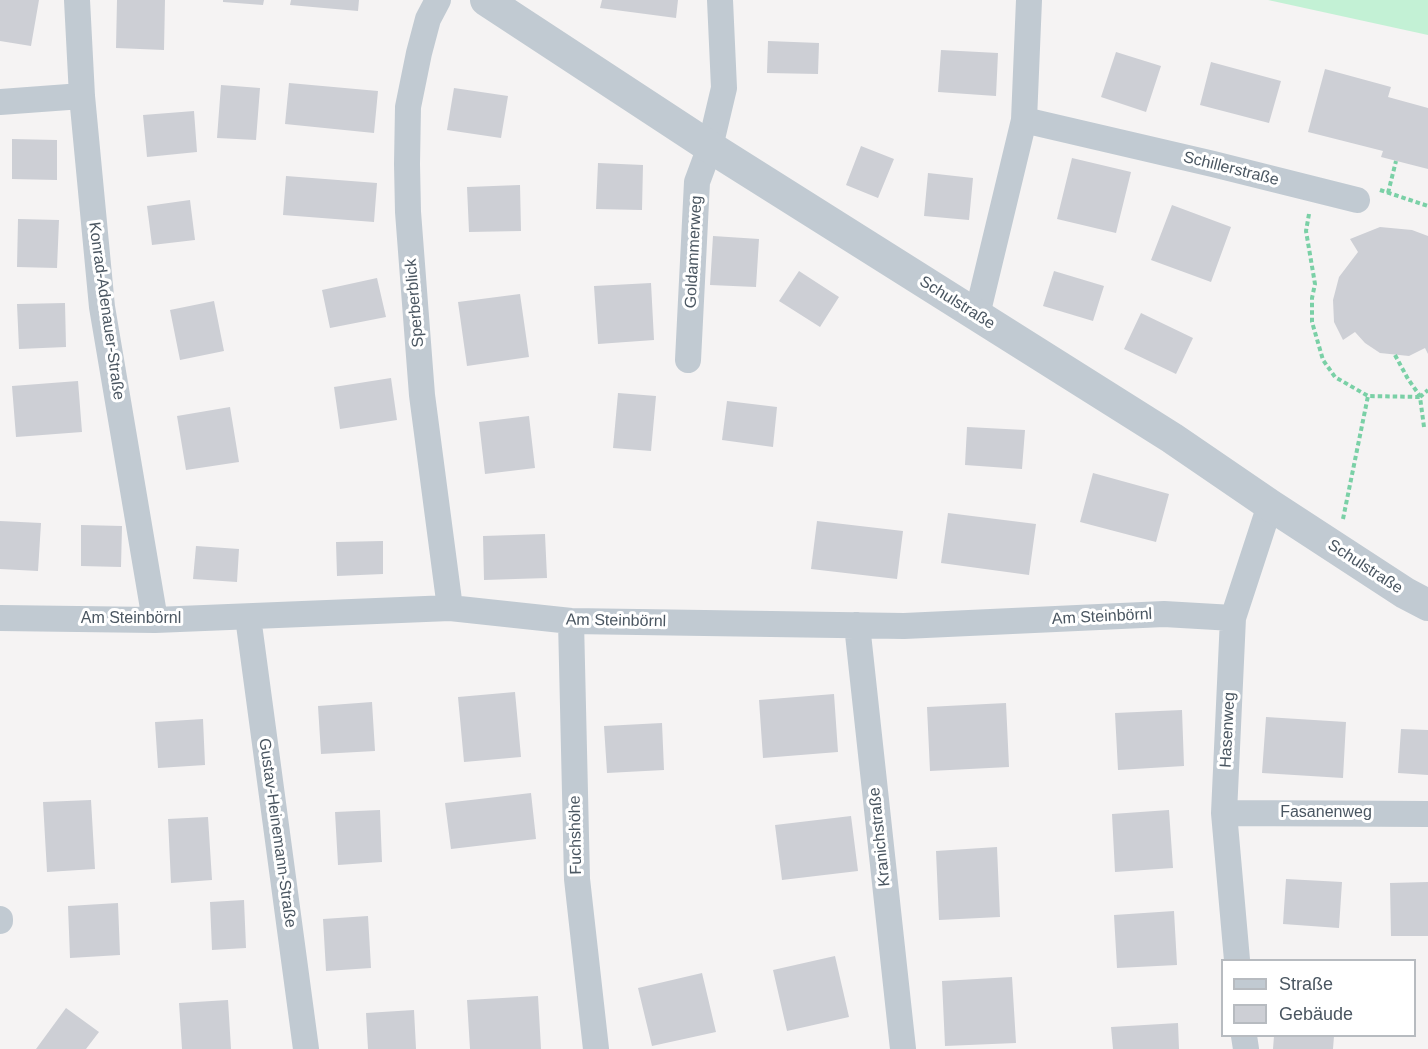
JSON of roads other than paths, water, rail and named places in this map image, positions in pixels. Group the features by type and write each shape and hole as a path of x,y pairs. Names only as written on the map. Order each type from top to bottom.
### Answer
{"street":[{"name":"Konrad-Adenauer-Straße","path":"77,0 82,96 102,307 155,620"},
{"name":"Sperberblick","path":"438,0 428,19 408,107 407,164 408,212 422,396 450,608"},
{"name":"Schulstraße","path":"486,0 710,147 1172,438 1270,505 1405,593 1428,605"},
{"name":"Goldammerweg","path":"688,360 697,182 710,147 724,88 720,0"},
{"path":"977,315 1024,120 1029,0"},
{"path":"0,102 82,96"},
{"name":"Schillerstraße","path":"1024,120 1357,200"},
{"name":"Hasenweg","path":"1238,959 1224,813 1233,618 1270,505"},
{"name":"Am Steinbörnl","path":"0,618 155,620 450,608 571,621 904,626 1164,614 1233,618"},
{"name":"Gustav-Heinemann-Straße","path":"248,617 306,1049"},
{"name":"Fuchshöhe","path":"571,621 576,879 596,1049"},
{"name":"Kranichstraße","path":"857,625 903,1049"},
{"name":"Fasanenweg","path":"1224,813 1428,814"}]}
